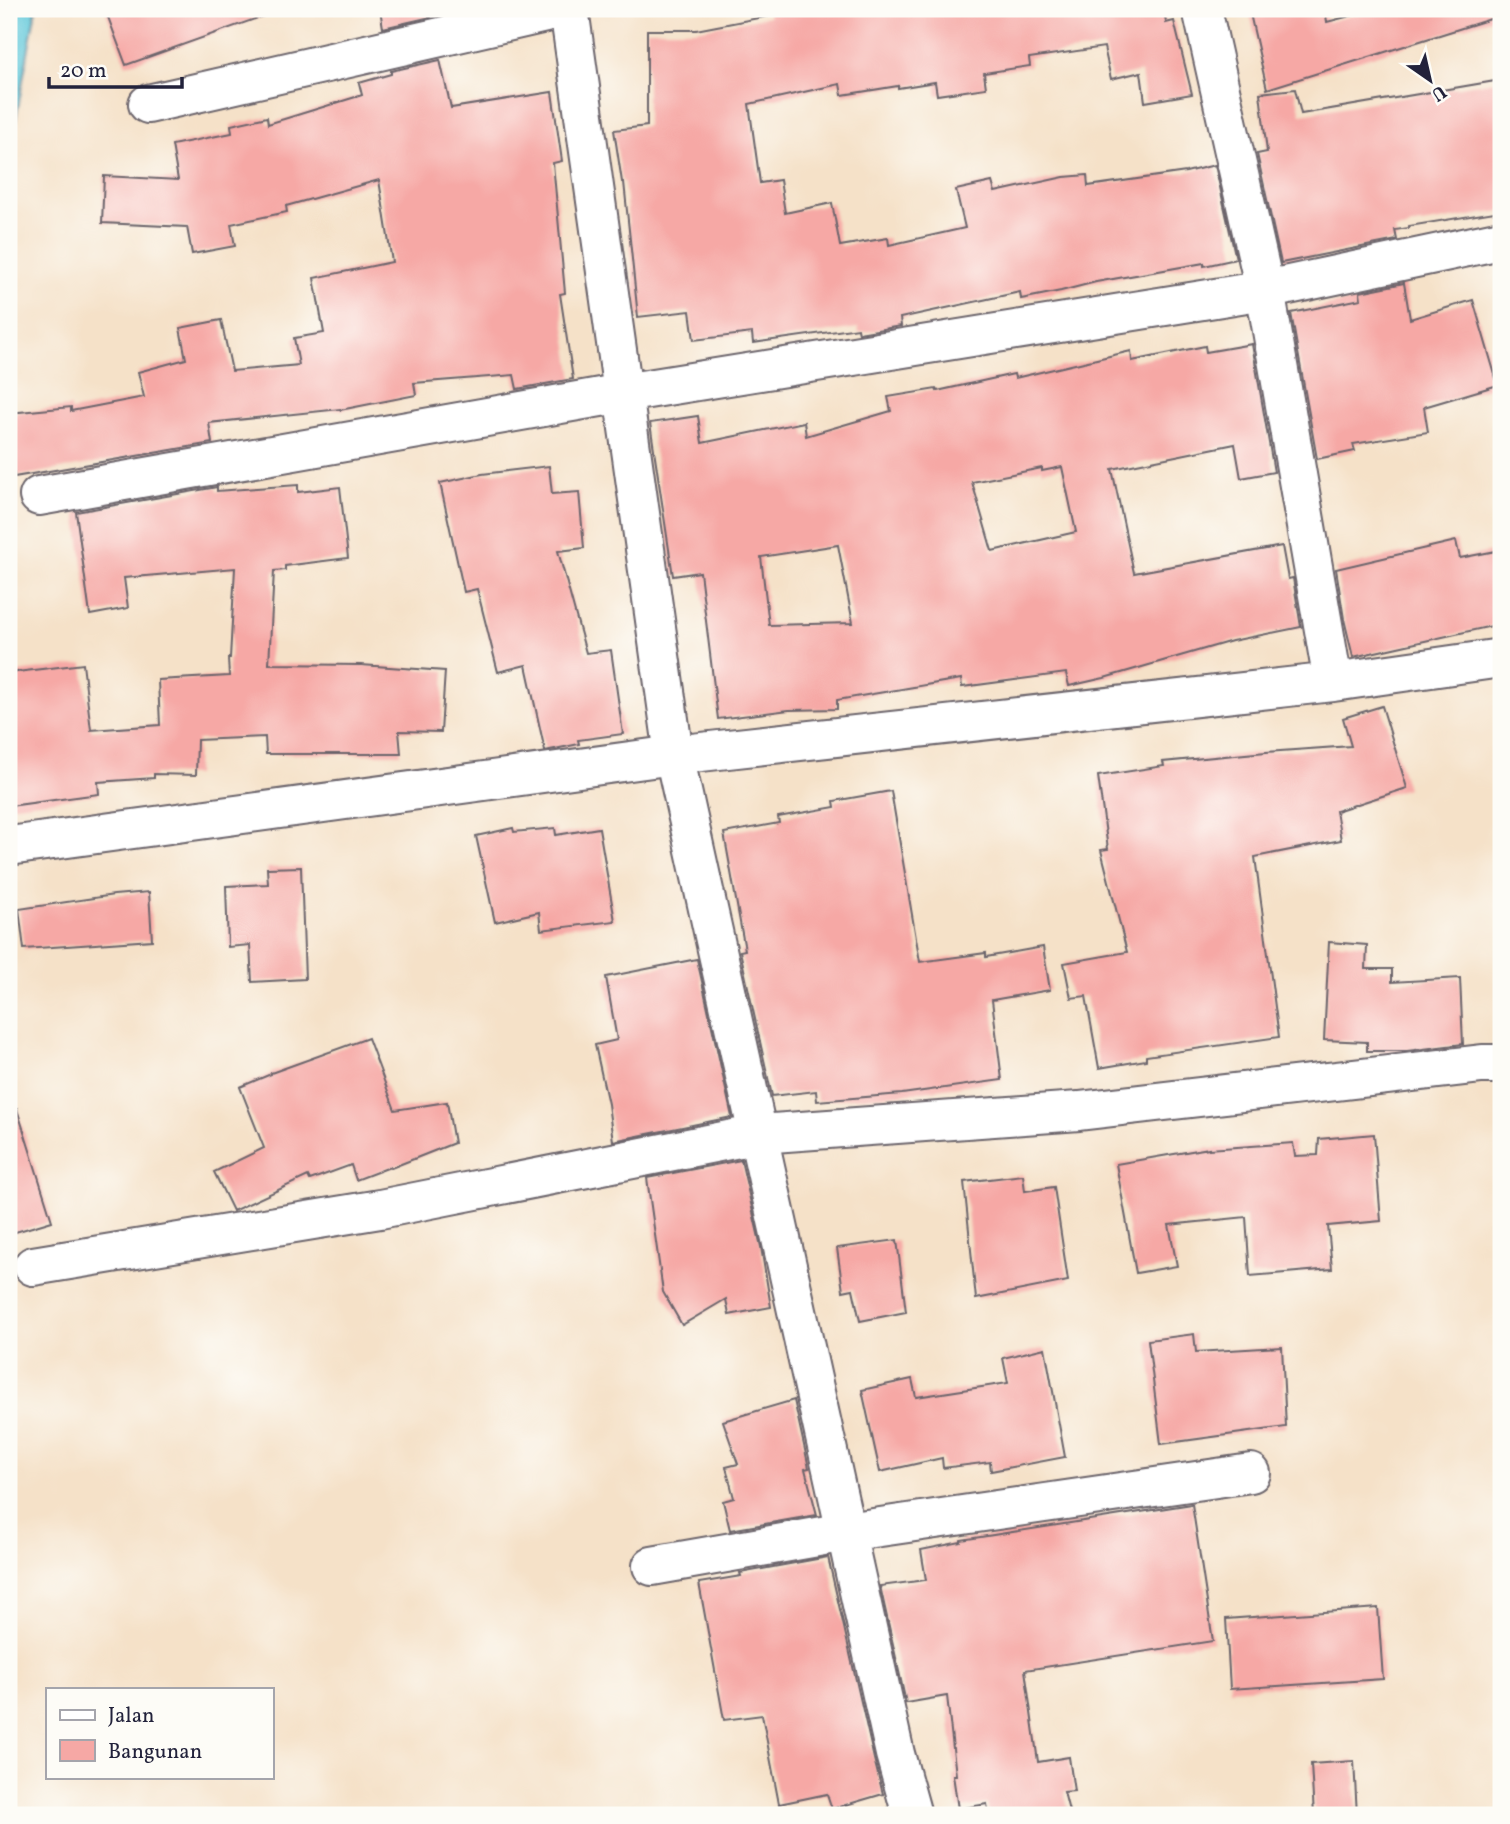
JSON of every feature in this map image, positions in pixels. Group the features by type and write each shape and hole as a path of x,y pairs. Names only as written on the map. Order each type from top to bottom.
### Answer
{"street":[{"path":"148,104 563,9"},
{"path":"569,9 674,755 895,1754 912,1815"},
{"path":"1202,9 1265,290 1333,682"},
{"path":"39,496 623,393 1265,290 1501,240"},
{"path":"9,846 674,755 1333,682 1501,658"},
{"path":"33,1266 380,1209 759,1134 1079,1111 1482,1064 1501,1064"},
{"path":"652,1566 846,1532 1251,1473"}],"water":[{"path":"9,9 36,9 9,156"}],"building":[{"path":"105,9 268,9 269,14 126,65"},
{"path":"380,9 429,9 431,17 383,28"},
{"path":"767,9 1164,9 1166,23 1174,21 1192,94 1145,102 1141,72 1111,79 1104,47 1029,58 1030,66 984,73 986,88 937,95 935,82 842,95 840,84 749,104 760,183 780,180 785,213 832,203 840,246 888,238 889,245 965,228 956,190 992,182 995,192 1064,177 1087,175 1088,186 1186,172 1215,165 1236,259 1096,282 1021,299 1020,292 900,318 901,326 859,333 858,328 753,343 752,333 694,340 690,311 638,317 624,182 614,130 647,126 647,30 696,30 769,16"},
{"path":"1249,9 1325,9 1327,22 1377,9 1495,9 1497,17 1267,89"},
{"path":"440,60 451,108 552,92 562,161 553,163 565,293 560,294 573,379 517,389 514,375 414,383 416,395 340,410 209,423 212,443 14,477 9,445 9,413 71,407 71,411 144,397 138,372 186,359 180,328 221,320 232,371 299,365 294,338 324,333 314,278 392,262 379,180 286,206 287,212 231,224 235,246 192,254 187,227 102,223 104,176 178,180 172,145 232,133 231,125 267,117 268,124 362,95 359,83 391,74 391,71"},
{"path":"1501,80 1501,211 1409,226 1395,230 1397,240 1281,263 1257,154 1267,152 1260,93 1295,89 1301,114"},
{"path":"1404,283 1410,319 1473,300 1498,385 1424,407 1428,432 1353,444 1355,451 1317,459 1291,313 1361,299 1360,292"},
{"path":"1252,344 1274,472 1241,478 1235,444 1112,469 1134,573 1282,546 1288,579 1293,578 1301,627 1232,641 1069,686 1066,673 962,687 961,679 837,700 837,709 789,710 718,719 700,572 673,576 650,423 698,416 702,443 804,422 806,436 891,411 888,397 936,389 937,391 1014,374 1015,378 1131,351 1132,361 1205,346 1206,352","holes":["1062,467 1076,532 992,551 972,482 1042,468 1042,471","838,545 853,623 769,625 761,557"]},
{"path":"549,466 552,494 579,492 584,548 558,551 586,653 611,650 623,734 578,740 579,744 545,751 526,665 498,672 477,589 464,592 440,483 482,474"},
{"path":"298,485 298,492 340,487 348,558 285,566 285,570 274,571 269,664 361,665 445,671 441,732 399,731 401,754 266,754 265,737 197,740 196,775 154,774 154,778 98,782 99,794 9,806 9,673 83,664 91,730 160,725 158,680 229,676 235,568 124,578 128,608 90,615 76,512 217,487 217,491"},
{"path":"1456,541 1460,558 1501,550 1501,624 1353,657 1336,569"},
{"path":"1382,706 1407,788 1336,811 1341,840 1255,857 1279,1037 1146,1056 1146,1060 1099,1068 1086,996 1071,998 1064,963 1127,952 1101,850 1108,849 1098,776 1164,766 1163,762 1351,746 1343,718"},
{"path":"891,791 920,962 986,953 986,957 1043,947 1050,990 992,1000 1002,1080 902,1094 817,1101 816,1091 772,1096 740,951 745,950 724,833 779,823 778,817 835,807 834,801"},
{"path":"513,828 514,832 555,828 556,835 599,828 615,921 541,930 539,912 495,922 476,836"},
{"path":"301,867 305,979 252,982 250,945 228,947 226,886 268,884 267,868"},
{"path":"149,892 152,940 24,949 19,909"},
{"path":"1329,942 1367,945 1366,969 1392,969 1392,982 1460,978 1463,1044 1407,1051 1367,1051 1367,1042 1324,1040"},
{"path":"697,959 732,1117 613,1141 595,1045 617,1040 606,977"},
{"path":"368,1038 395,1110 447,1102 454,1143 356,1180 351,1165 310,1180 308,1176 233,1211 214,1172 264,1148 240,1087"},
{"path":"17,1109 52,1221 9,1234 9,1110"},
{"path":"1374,1134 1381,1221 1328,1226 1332,1269 1250,1276 1246,1217 1169,1225 1177,1266 1136,1273 1116,1164 1209,1148 1293,1143 1295,1156 1318,1155 1319,1139"},
{"path":"741,1160 761,1247 771,1307 729,1315 726,1299 682,1325 663,1292 647,1178"},
{"path":"1023,1175 1025,1191 1054,1187 1068,1281 976,1299 964,1182"},
{"path":"897,1240 906,1312 860,1321 853,1289 843,1291 837,1248"},
{"path":"1194,1334 1196,1352 1282,1347 1286,1427 1161,1444 1148,1340"},
{"path":"1045,1348 1065,1457 991,1471 990,1462 943,1468 942,1458 880,1472 862,1390 912,1379 916,1397 1008,1383 1003,1358"},
{"path":"794,1400 809,1468 805,1469 817,1515 730,1530 723,1501 734,1498 726,1467 738,1464 723,1421"},
{"path":"1192,1504 1213,1641 1025,1670 1038,1762 1069,1757 1074,1791 1064,1792 1070,1815 989,1815 987,1804 958,1809 947,1696 906,1703 880,1586 926,1580 921,1550 961,1540"},
{"path":"828,1557 883,1794 832,1809 827,1794 779,1804 762,1715 724,1720 699,1583"},
{"path":"1378,1608 1383,1679 1230,1689 1226,1619"},
{"path":"1354,1761 1357,1815 1314,1815 1311,1764"}]}
